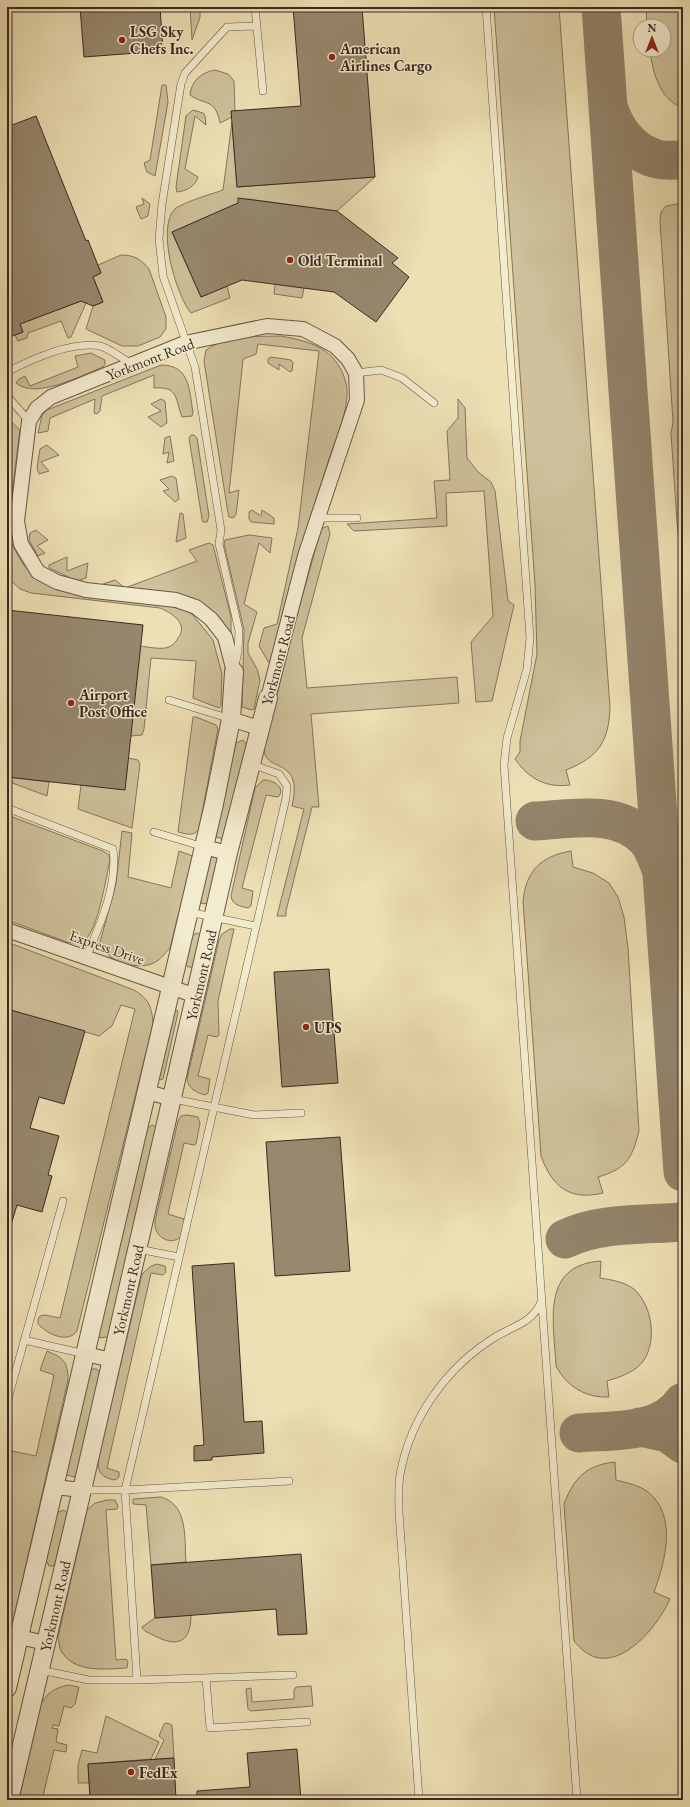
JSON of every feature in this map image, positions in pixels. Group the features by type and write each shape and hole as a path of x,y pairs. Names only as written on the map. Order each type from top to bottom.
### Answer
{"street":[{"name":"Yorkmont Road","path":"7,1688 16,1636 86,1354 214,804 231,720 234,672 225,637 211,619 196,607 176,600 86,590 57,582 38,572 21,544 17,521 29,420 37,408 52,397 185,343 267,326 303,329 335,346 348,359 356,373 357,400 305,556 250,764 228,853 173,1098 9,1800"},
{"path":"231,720 259,728"},
{"path":"204,847 228,853"},
{"name":"Express Drive","path":"7,930 196,996"},
{"path":"147,1092 173,1098"},
{"path":"86,1354 112,1360"},
{"path":"54,1487 82,1490"},
{"path":"16,1636 46,1643"}],"lane":[{"path":"255,7 263,91"},
{"path":"486,7 530,638 527,669 507,738 504,765 577,1800"},
{"path":"234,672 238,651 239,631 219,544 221,530 195,368 185,343 163,276 159,239 162,204 181,84 185,73 227,27 257,26"},
{"path":"7,372 23,364 72,347 101,346 133,364"},
{"path":"356,373 381,370 388,372 402,378 434,403"},
{"path":"7,396 29,420"},
{"path":"318,518 357,518"},
{"path":"169,700 231,720"},
{"path":"137,1680 125,1490 286,798 287,786 279,774 250,764"},
{"path":"7,808 113,849 115,862 108,895 100,925 86,958"},
{"path":"154,832 204,847"},
{"path":"189,912 256,926"},
{"path":"173,1098 254,1115 301,1113"},
{"path":"8,1399 63,1201"},
{"path":"138,1249 179,1257"},
{"path":"419,1800 399,1512 400,1476 407,1447 427,1404 444,1380 467,1358 496,1337 525,1322 537,1312 542,1300"},
{"path":"24,1340 86,1354"},
{"path":"82,1490 125,1490 289,1481"},
{"path":"40,1670 89,1680 294,1675"},
{"path":"206,1678 210,1728 307,1722"}],"shaded area":[{"path":"190,7 200,7 200,17 192,40"},
{"path":"494,7 559,7 610,707 607,729 600,746 587,759 566,770 570,785 561,786 539,781 532,777 515,759 520,752 520,741 537,654 535,585"},
{"path":"646,7 683,7 683,108 675,104 663,92 655,76 651,58 672,58 672,18 647,18"},
{"path":"215,70 228,74 234,81 235,111 232,117 220,123 213,106 190,95 192,85 198,78 210,71"},
{"path":"162,85 166,85 168,102 155,176 147,172 144,163 150,160"},
{"path":"193,110 203,113 205,116 206,125 195,116 185,169 198,177 190,188 177,192 176,187 186,116"},
{"path":"232,122 237,187 375,177 337,211 248,199 172,232 201,297 227,286 230,298 191,313 185,304 174,277 170,261 167,230 170,218 175,209 179,206 223,190"},
{"path":"142,198 150,204 148,216 141,219 136,207 144,204"},
{"path":"683,203 683,579 677,522 671,433 673,422 660,221 661,212 666,206"},
{"path":"121,255 137,258 149,269 166,317 166,329 160,337 138,346 122,346 86,329 93,306 103,302 93,277 101,273 98,265"},
{"path":"275,284 304,288 302,298 274,294"},
{"path":"81,301 86,303 71,337 68,338 61,321 28,333 27,338 18,341 15,335 23,332 20,324"},
{"path":"280,336 312,344 329,355 342,371 346,383 347,400 339,430 293,572 272,663 269,663 259,646 264,628 277,624 298,528 319,351 258,344 256,354 243,359 229,493 239,490 236,515 233,518 229,517 228,513 204,361 206,350 224,341 242,337"},
{"path":"91,353 105,360 103,367 72,380 47,388 25,388 16,383 19,379 25,376 30,386 78,367 75,356"},
{"path":"271,357 291,360 293,363 292,371 290,372 279,364 279,370 268,363 268,359"},
{"path":"161,365 171,366 178,369 183,374 189,387 193,412 192,416 182,417 175,395 168,389 154,388 154,375 102,396 100,411 97,414 94,413 95,399 50,418 48,431 38,433 42,415 47,410"},
{"path":"161,399 165,401 167,423 161,427 148,417 161,411 151,404"},
{"path":"458,399 465,408 467,458 478,472 491,482 495,491 508,601 514,605 492,701 476,702 471,642 493,616 484,491 446,493 447,526 354,531 347,524 437,518 434,481 450,480 447,431 458,418"},
{"path":"7,418 20,430 8,525 11,543 23,564 34,577 57,590 177,606 192,614 213,640 222,674 221,706 219,708 193,698 196,661 151,658 144,729 142,735 130,736 140,646 163,648 172,645 181,633 182,628 178,620 160,608 31,593 20,589 7,577"},
{"path":"191,435 194,435 197,438 209,516 207,522 203,522 202,519 189,438"},
{"path":"170,436 174,461 167,463 169,452 163,454 165,438"},
{"path":"47,445 59,455 41,462 49,471 39,474 37,468 40,449"},
{"path":"172,476 176,478 179,499 175,502 163,491 169,489 160,480"},
{"path":"252,510 261,516 262,510 274,518 274,524 251,522 249,519 249,512"},
{"path":"180,513 183,514 186,538 176,542"},
{"path":"328,526 330,534 302,638 307,688 457,677 459,703 311,714 319,807 312,807 286,916 277,916 304,809 292,806 294,790 293,779 288,772 270,761 265,755 264,747 296,619 321,529"},
{"path":"36,530 48,540 37,546 45,553 38,556 29,540 30,533"},
{"path":"249,535 272,538 270,553 259,543 244,604 257,612 248,643 248,653 257,669 260,680 254,709 252,710 242,707 244,630 224,544 225,540"},
{"path":"209,543 213,545 231,617 231,634 216,615 103,587 103,584 115,580 125,588 197,561 189,550"},
{"path":"67,557 67,571 88,563 86,578 77,581 49,568 49,565"},
{"path":"193,717 216,725 218,729 199,829 197,832 190,834 178,832"},
{"path":"243,740 248,746 223,839 216,837 215,834 236,743"},
{"path":"128,758 138,760 140,764 132,828 78,809 81,785"},
{"path":"7,777 49,782 47,796 7,781"},
{"path":"263,780 274,783 280,787 281,790 278,797 266,795 242,888 253,891 251,906 248,908 239,906 233,901 231,896 255,788"},
{"path":"7,815 103,851 109,855 110,860 98,915 90,934 85,940 78,943 67,942 7,920"},
{"path":"122,831 132,833 128,877 171,888 179,851 193,856 170,948 157,961 144,966 128,965 113,959 103,949 100,942 116,884"},
{"path":"571,851 573,867 593,873 609,883 618,897 624,917 628,948 639,1131 634,1149 626,1162 608,1174 598,1177 603,1193 591,1195 572,1193 564,1189 551,1176 545,1167 541,1156 523,901 528,881 537,867 543,861 551,857 560,853"},
{"path":"216,855 219,858 209,901 205,904 201,903 199,900 209,858"},
{"path":"230,929 234,929 218,1001 219,1035 217,1037 208,1035 198,1076 210,1079 208,1093 205,1095 193,1090 187,1079 219,940 222,934"},
{"path":"197,933 201,935 193,967 188,967 185,962 191,936"},
{"path":"7,942 134,990 146,1000 152,1013 153,1024 77,1331 68,1337 52,1334 42,1328 38,1324 38,1319 40,1316 45,1315 60,1318 135,1009 121,1005 112,1026 99,1036 7,1009"},
{"path":"177,1010 178,1013 163,1079 160,1080 158,1077 173,1012"},
{"path":"187,1115 198,1117 200,1123 196,1144 184,1143 168,1214 184,1219 185,1228 182,1235 171,1241 160,1236 156,1230 155,1221 178,1121 181,1116"},
{"path":"152,1125 158,1128 110,1332 107,1337 100,1338 98,1334 145,1130"},
{"path":"601,1261 600,1278 619,1282 635,1290 645,1305 651,1324 650,1343 644,1360 637,1368 627,1374 607,1381 609,1397 593,1396 578,1390 560,1373 556,1366 553,1315 559,1285 568,1273 581,1265"},
{"path":"157,1264 165,1266 166,1272 163,1275 151,1273 107,1468 119,1472 119,1477 115,1480 110,1479 102,1475 100,1472 98,1465 99,1455 142,1274 151,1266"},
{"path":"47,1351 64,1361 67,1368 68,1380 12,1626 7,1629 7,1450 36,1456 54,1375 40,1370"},
{"path":"92,1369 97,1369 101,1375 77,1474 74,1477 67,1475 66,1471 89,1373"},
{"path":"615,1462 616,1480 637,1486 648,1492 657,1502 663,1514 666,1526 665,1554 654,1592 670,1599 659,1618 642,1639 622,1654 611,1658 600,1658 582,1650 574,1641 564,1504 572,1487 582,1474 596,1466"},
{"path":"161,1497 170,1501 181,1515 185,1533 186,1562 151,1565 146,1505 133,1504 133,1499"},
{"path":"115,1500 118,1506 117,1509 106,1510 116,1660 126,1659 128,1661 127,1668 100,1669 73,1663 60,1649 58,1637 87,1510 95,1503"},
{"path":"64,1510 67,1513 57,1562 53,1566 49,1566 46,1560 56,1513"},
{"path":"191,1615 189,1631 186,1637 176,1642 163,1640 148,1633 142,1628 155,1618"},
{"path":"68,1685 79,1687 75,1704 71,1708 64,1706 59,1726 53,1725 52,1728 58,1729 56,1742 67,1745 66,1752 54,1750 42,1800 19,1800 41,1704 46,1696 52,1691"},
{"path":"311,1686 313,1706 251,1711 248,1709 246,1689 251,1688 252,1702 294,1699 294,1690 296,1687"},
{"path":"106,1716 159,1742 151,1759 88,1764 89,1783 78,1783 78,1765 82,1750 97,1753"},
{"path":"167,1723 172,1725 174,1758 155,1759 164,1740 159,1736 164,1724"}],"building":[{"name":"LSG Sky Chefs Inc.","path":"80,7 160,7 163,51 84,57"},
{"name":"American Airlines Cargo","path":"293,7 362,7 375,177 237,187 231,111 301,106"},
{"path":"36,116 86,241 88,240 101,273 93,277 103,302 93,306 81,301 20,324 23,332 7,338 7,127"},
{"name":"Old Terminal","path":"238,198 337,211 398,258 392,263 409,277 376,322 334,292 242,280 201,297 172,232 238,203"},
{"name":"Airport Post Office","path":"7,610 143,625 125,790 7,777 7,669 10,642 7,642"},
{"name":"UPS","path":"329,969 338,1083 282,1087 274,972"},
{"path":"7,1009 85,1031 64,1104 39,1097 30,1128 59,1136 48,1175 52,1176 42,1212 17,1205 10,1228 7,1228"},
{"path":"340,1137 350,1271 275,1276 266,1142"},
{"path":"234,1263 244,1422 262,1421 264,1453 212,1457 212,1460 194,1461 194,1446 204,1445 192,1266"},
{"path":"301,1554 307,1634 278,1635 276,1609 155,1618 151,1565"},
{"path":"297,1749 301,1800 197,1800 197,1791 250,1787 247,1753"},
{"path":"174,1758 176,1800 111,1800 111,1797 90,1799 88,1764"}],"taxiway":[{"path":"601,7 683,1172"},
{"path":"608,106 615,123 625,139 639,151 657,159 682,160"},
{"path":"535,821 593,818 607,819 621,823 633,829 645,838 653,849 662,871"},
{"path":"565,1239 578,1234 607,1227 683,1222"},
{"path":"579,1433 621,1430 650,1425 663,1420 674,1412 683,1402"},
{"path":"640,1427 668,1433 683,1444"}],"place":[{"name":"LSG Sky Chefs Inc.","path":"122,40"},
{"name":"American Airlines Cargo","path":"332,57"},
{"name":"Old Terminal","path":"290,260"},
{"name":"Airport Post Office","path":"71,703"},
{"name":"UPS","path":"306,1027"},
{"name":"FedEx","path":"131,1772"}]}
